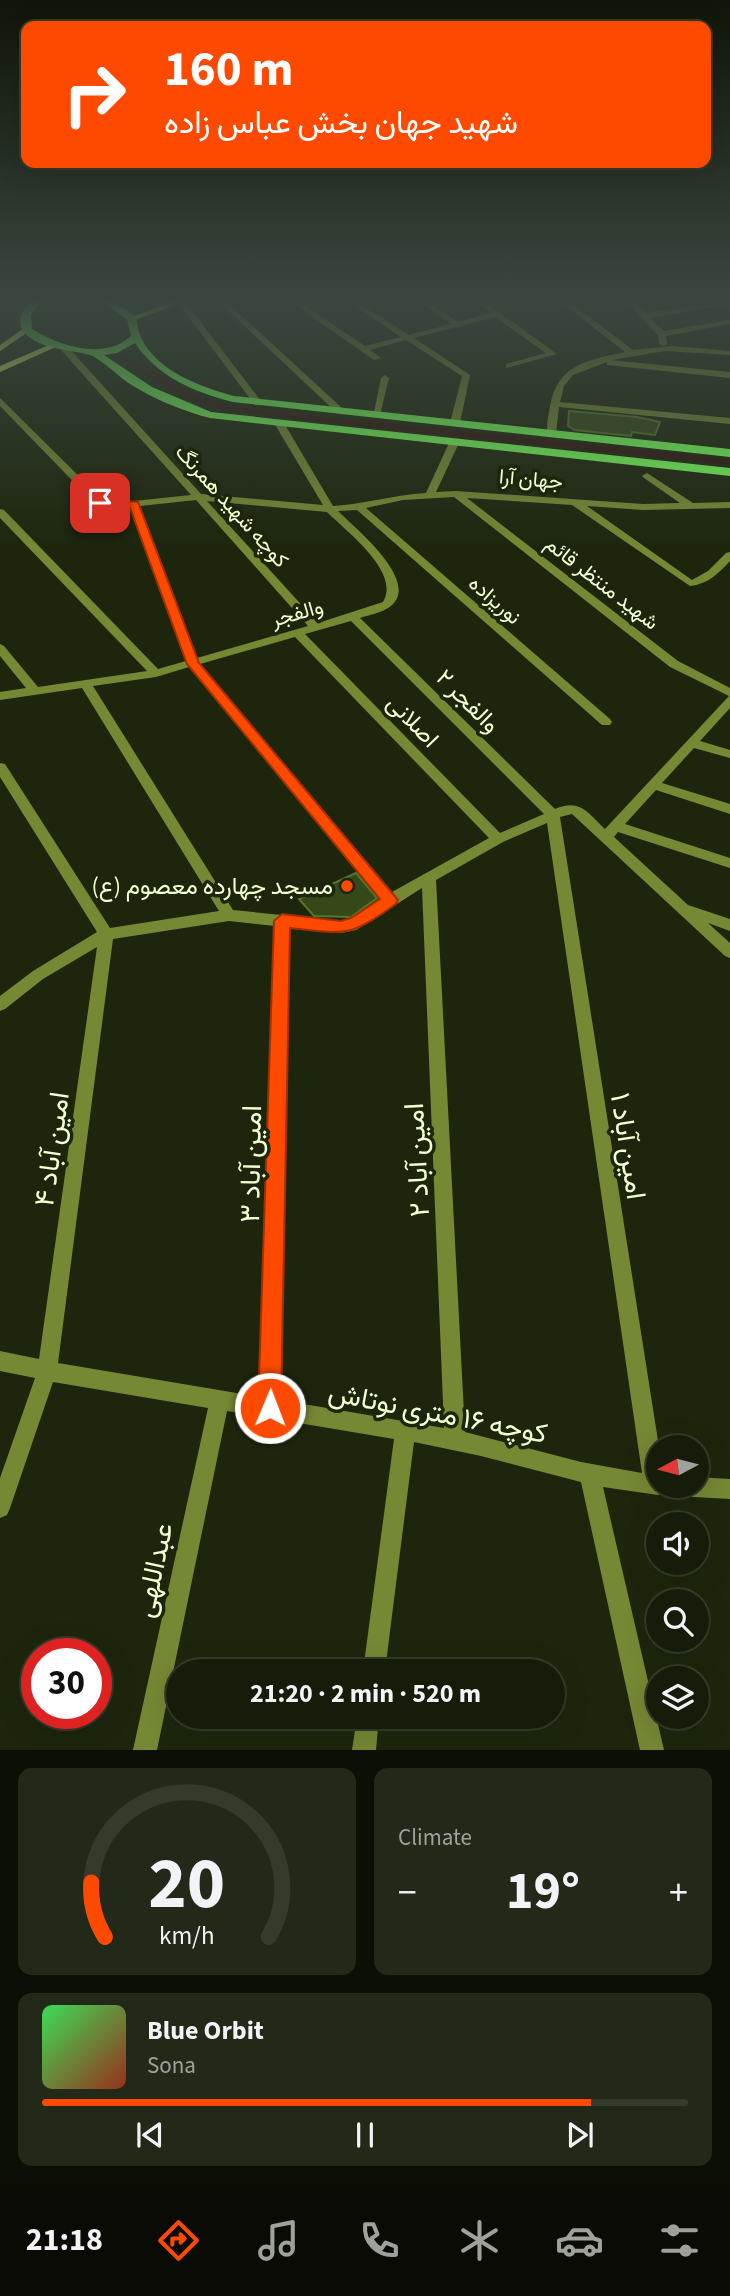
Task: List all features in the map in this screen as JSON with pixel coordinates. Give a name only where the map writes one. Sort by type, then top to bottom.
[{"type":"main road","points":[[138,385],[188,409],[210,415],[730,472]]},
{"type":"main road","points":[[191,385],[258,403],[730,453]]},
{"type":"street","name":"کوچه شهید همرنگ","points":[[94,385],[316,628]]},
{"type":"street","points":[[244,385],[258,403]]},
{"type":"street","points":[[312,385],[339,410]]},
{"type":"street","points":[[376,415],[383,385]]},
{"type":"street","points":[[455,423],[464,385]]},
{"type":"street","points":[[551,433],[555,404],[564,385]]},
{"type":"street","name":"جهان آرا","points":[[0,401],[100,503],[134,505],[197,497],[330,509],[359,507],[403,497],[456,494],[643,507],[730,505]]},
{"type":"street","points":[[555,404],[730,421]]},
{"type":"street","name":"والفجر","points":[[0,696],[156,673],[353,617],[387,604],[393,594],[393,583],[383,562],[330,509],[279,423]]},
{"type":"street","points":[[430,494],[454,443]]},
{"type":"street","points":[[647,476],[691,506]]},
{"type":"street","name":"شهید منتظر قائم","points":[[456,494],[674,664],[730,693]]},
{"type":"street","points":[[576,503],[690,583],[699,583],[708,578],[730,555]]},
{"type":"street","points":[[134,505],[193,664],[390,900]]},
{"type":"street","name":"نوریزاده","points":[[359,507],[606,722]]},
{"type":"street","points":[[0,512],[156,673]]},
{"type":"street","name":"والفجر ۲","points":[[353,617],[553,815]]},
{"type":"street","name":"اصلانی","points":[[298,633],[498,839]]},
{"type":"street","points":[[0,648],[34,690]]},
{"type":"street","points":[[86,684],[229,915]]},
{"type":"street","points":[[605,838],[730,700]]},
{"type":"street","points":[[691,743],[730,754]]},
{"type":"street","points":[[0,767],[106,934]]},
{"type":"street","points":[[653,785],[730,808]]},
{"type":"street","points":[[0,1005],[38,975],[106,934],[229,915],[341,927],[356,924],[390,900],[498,839],[553,815],[575,809],[730,952]]},
{"type":"street","name":"۱ امین آباد","points":[[553,815],[648,1435]]},
{"type":"street","points":[[615,826],[730,863]]},
{"type":"street","name":"۲ امین آباد","points":[[429,878],[455,1440]]},
{"type":"street","points":[[681,907],[730,925]]},
{"type":"street","name":"۳ امین آباد","points":[[270,1408],[282,921]]},
{"type":"street","name":"۴ امین آباد","points":[[0,1508],[47,1371],[106,934]]},
{"type":"street","name":"کوچه ۱۶ متری نوتاش","points":[[0,1360],[219,1402],[270,1408],[455,1440],[646,1483]]},
{"type":"street","name":"عبداللهی","points":[[145,1750],[219,1402]]},
{"type":"street","points":[[376,1659],[405,1432]]},
{"type":"street","points":[[589,1472],[652,1750]]},
{"type":"street","points":[[709,1488],[730,1489]]},
{"type":"street","points":[[364,1750],[367,1729]]},
{"type":"shaded area","points":[[161,385],[175,385],[214,401],[244,408],[730,459],[730,465],[299,420],[221,409],[180,397]]},
{"type":"building","points":[[569,411],[637,417],[660,422],[655,435],[632,432],[631,436],[575,430],[568,426]]},
{"type":"building","name":"مسجد چهارده معصوم (ع)","points":[[356,873],[377,898],[351,917],[314,916],[299,899]]},
{"type":"place","name":"مسجد چهارده معصوم (ع)","points":[[347,886]]},
{"type":"route","points":[[100,503],[134,505],[193,664],[390,900],[356,924],[341,927],[282,921],[270,1408]]}]
